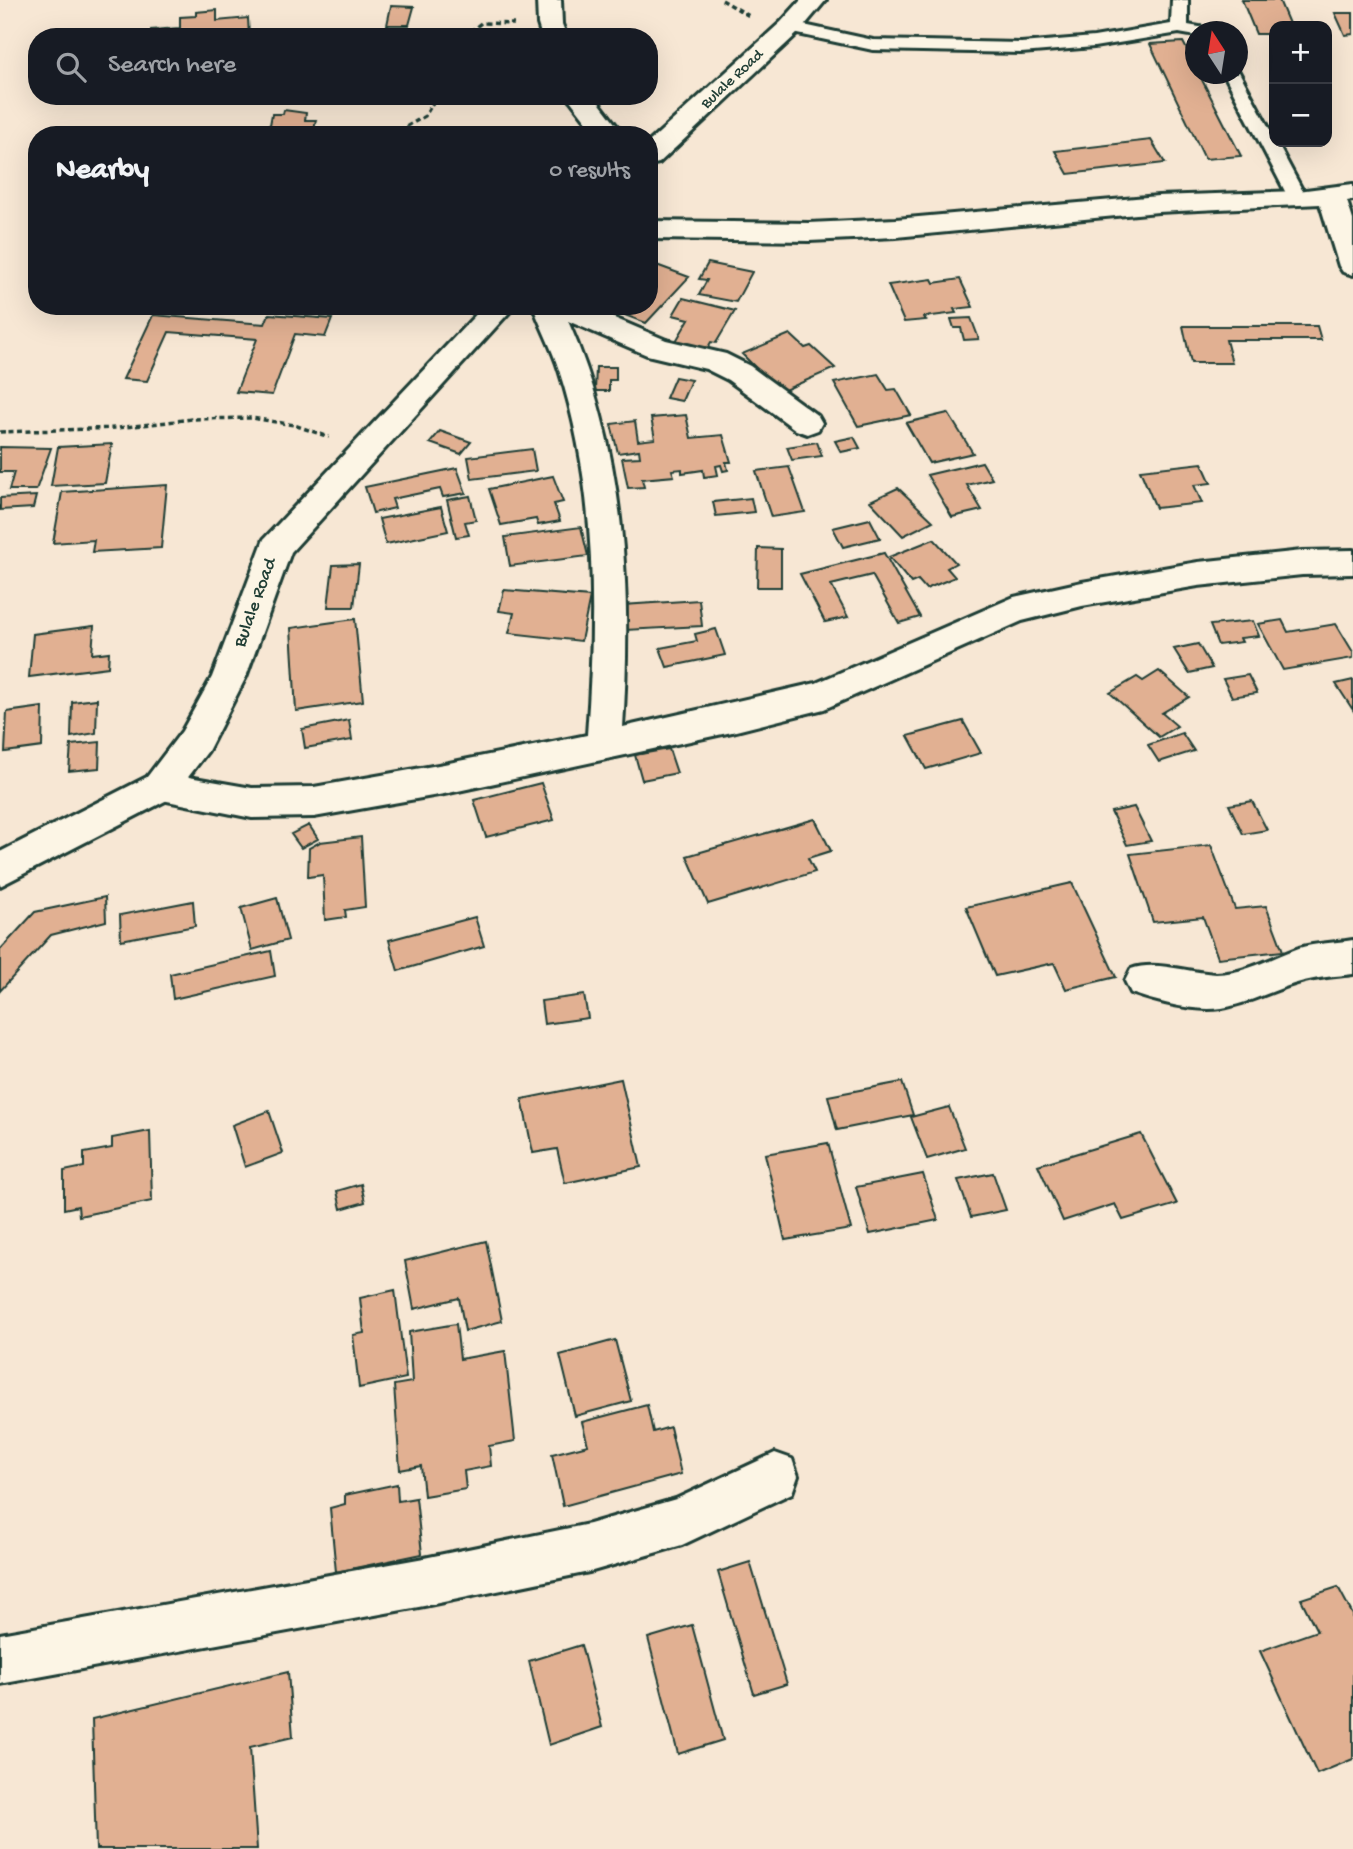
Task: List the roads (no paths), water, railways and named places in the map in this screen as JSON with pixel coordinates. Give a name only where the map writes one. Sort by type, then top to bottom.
[{"type":"street","name":"Bulale Road","points":[[658,149],[790,27],[814,0]]},
{"type":"street","points":[[587,105],[604,126]]},
{"type":"street","points":[[658,230],[809,232],[896,228],[1158,204],[1298,199],[1342,193],[1353,266]]},
{"type":"street","name":"Bulale Road","points":[[2,868],[160,787],[195,741],[229,677],[276,547],[493,315]]},
{"type":"street","points":[[551,315],[577,380],[595,460],[606,539],[611,662],[604,745]]},
{"type":"street","points":[[578,315],[658,348],[715,361],[739,373],[807,423]]},
{"type":"street","points":[[160,787],[252,803],[314,802],[444,779],[824,695],[1014,610],[1082,594],[1198,574],[1302,563],[1353,562]]},
{"type":"street","points":[[1145,981],[1187,989],[1220,991],[1253,984],[1303,964],[1353,957]]},
{"type":"street","points":[[0,1659],[411,1585],[589,1548],[682,1521],[775,1476]]},
{"type":"lane","points":[[1180,0],[1180,28]]},
{"type":"lane","points":[[790,27],[873,45],[1021,48],[1094,42],[1185,29]]},
{"type":"lane","points":[[1238,84],[1298,199]]}]
